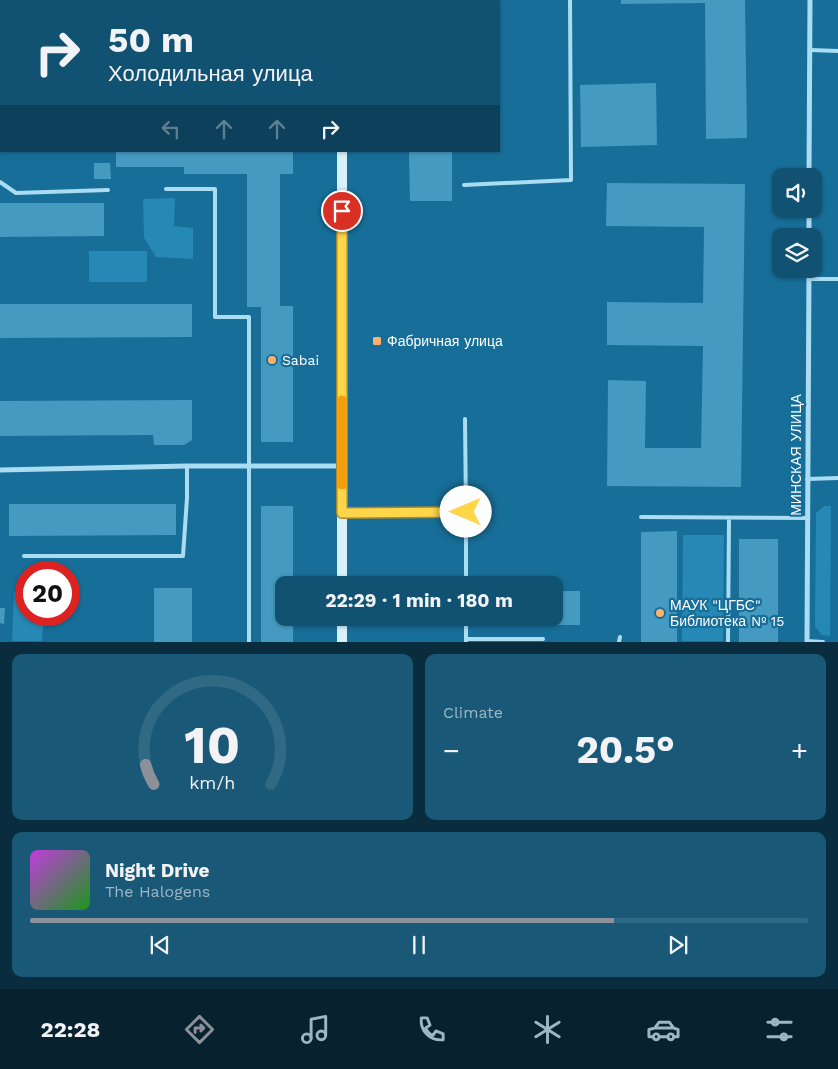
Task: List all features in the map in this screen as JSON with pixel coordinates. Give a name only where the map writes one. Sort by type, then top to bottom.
[{"type":"street","points":[[809,168],[810,0]]},
{"type":"street","points":[[342,152],[342,576]]},
{"type":"street","name":"МИНСКАЯ УЛИЦА","points":[[807,641],[809,279]]},
{"type":"street","points":[[0,470],[187,466],[342,466]]},
{"type":"street","points":[[342,626],[342,642]]},
{"type":"lane","points":[[464,185],[571,180],[570,0]]},
{"type":"lane","points":[[810,50],[838,51]]},
{"type":"lane","points":[[0,182],[16,193],[108,190]]},
{"type":"lane","points":[[166,189],[215,189],[215,317],[249,317],[249,642]]},
{"type":"lane","points":[[809,279],[838,279]]},
{"type":"lane","points":[[465,419],[466,576]]},
{"type":"lane","points":[[24,556],[183,556],[187,466]]},
{"type":"lane","points":[[807,479],[838,478]]},
{"type":"lane","points":[[342,513],[466,512]]},
{"type":"lane","points":[[642,517],[808,518]]},
{"type":"lane","points":[[728,642],[729,518]]},
{"type":"lane","points":[[466,626],[466,640],[543,639]]},
{"type":"lane","points":[[807,641],[823,642]]},
{"type":"shaded area","points":[[175,198],[174,226],[193,228],[193,259],[156,257],[144,238],[143,199]]},
{"type":"shaded area","points":[[89,251],[147,251],[147,282],[89,282]]},
{"type":"shaded area","points":[[824,506],[831,506],[830,636],[822,635],[815,627],[816,513]]},
{"type":"shaded area","points":[[683,535],[724,535],[723,641],[682,641]]},
{"type":"shaded area","points":[[14,592],[15,626],[43,626],[42,641],[12,641]]},
{"type":"building","points":[[621,0],[745,0],[747,138],[706,139],[705,3],[621,4]]},
{"type":"building","points":[[656,83],[657,145],[581,147],[580,85]]},
{"type":"building","points":[[116,152],[293,152],[293,174],[280,174],[280,306],[293,306],[293,442],[261,442],[261,307],[247,307],[247,174],[184,174],[184,167],[116,167]]},
{"type":"building","points":[[409,152],[452,152],[452,201],[410,201]]},
{"type":"building","points":[[94,163],[110,163],[111,179],[94,179]]},
{"type":"building","points":[[607,183],[745,184],[741,487],[607,486],[608,380],[646,381],[645,448],[701,448],[703,346],[607,345],[607,302],[703,303],[704,227],[606,226]]},
{"type":"building","points":[[0,203],[104,203],[104,236],[0,237]]},
{"type":"building","points":[[0,304],[192,304],[192,337],[0,338]]},
{"type":"building","points":[[192,400],[192,440],[184,445],[154,445],[153,435],[0,436],[0,401]]},
{"type":"building","points":[[9,504],[176,504],[176,535],[9,536]]},
{"type":"building","points":[[261,506],[293,506],[293,576],[275,576],[275,626],[293,626],[293,642],[261,642]]},
{"type":"building","points":[[677,531],[677,642],[641,642],[641,532]]},
{"type":"building","points":[[739,539],[778,539],[778,642],[739,642]]},
{"type":"building","points":[[154,588],[192,588],[192,642],[154,642]]},
{"type":"building","points":[[563,591],[580,591],[580,625],[563,625]]},
{"type":"building","points":[[0,608],[5,608],[4,624],[0,623]]},
{"type":"slow traffic","points":[[342,400],[342,485]]},
{"type":"place","name":"Фабричная улица","points":[[377,341]]},
{"type":"place","name":"Sabai","points":[[272,360]]},
{"type":"place","name":"МАУК \"ЦГБС\" Библиотека № 15","points":[[660,613]]},
{"type":"route","points":[[342,211],[342,513],[466,512]]}]
